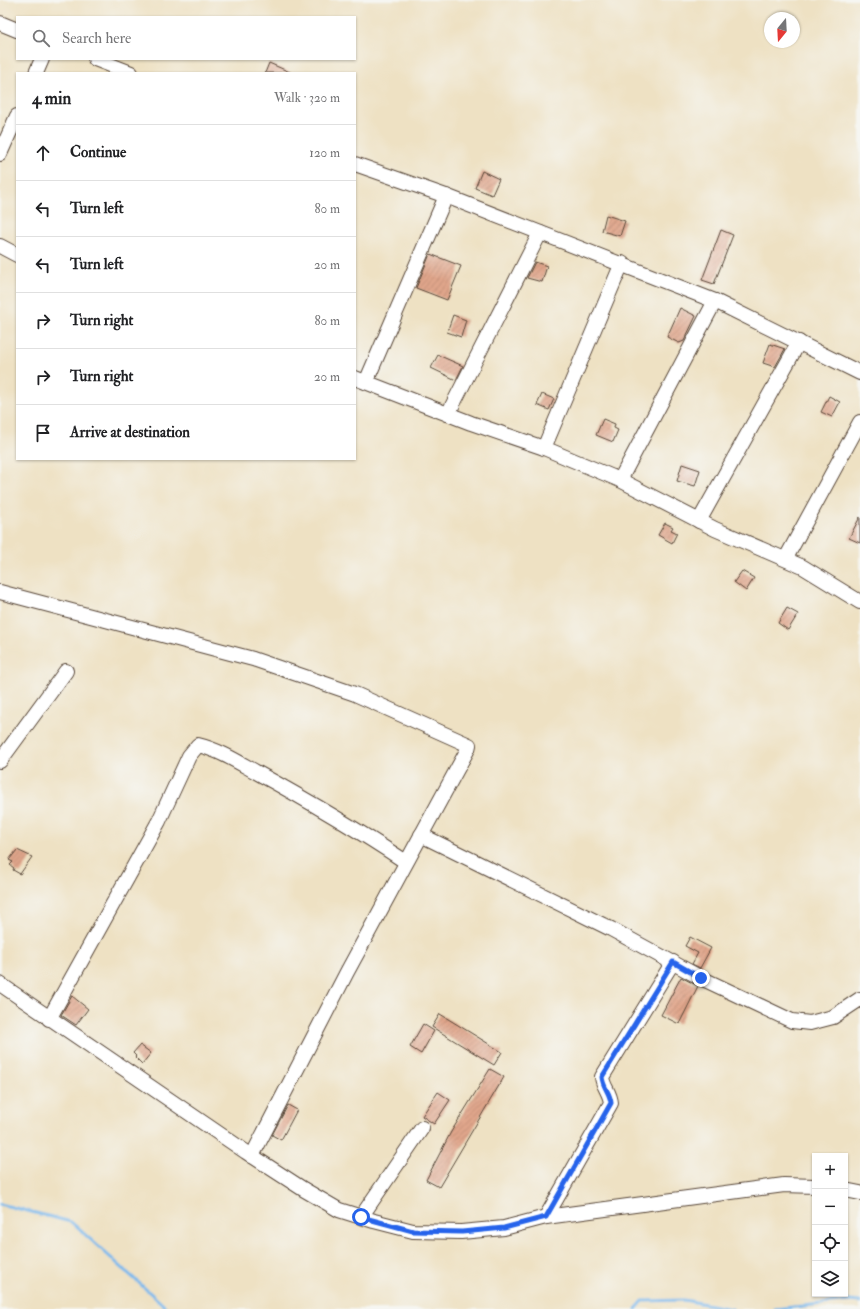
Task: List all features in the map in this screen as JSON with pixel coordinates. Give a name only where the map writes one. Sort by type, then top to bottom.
[{"type":"street","points":[[0,23],[16,30]]},
{"type":"street","points":[[36,72],[42,60]]},
{"type":"street","points":[[98,60],[128,72]]},
{"type":"street","points":[[0,154],[16,118]]},
{"type":"street","points":[[356,168],[446,196],[622,263],[715,301],[860,373]]},
{"type":"street","points":[[446,196],[361,380],[448,414],[544,448],[620,480],[699,522],[786,558],[860,602]]},
{"type":"street","points":[[448,414],[540,233]]},
{"type":"street","points":[[0,246],[16,254]]},
{"type":"street","points":[[544,448],[622,263]]},
{"type":"street","points":[[620,480],[715,301]]},
{"type":"street","points":[[699,522],[799,342]]},
{"type":"street","points":[[786,558],[860,422]]},
{"type":"street","points":[[0,592],[253,659],[355,694],[465,741],[469,745],[252,1156]]},
{"type":"street","points":[[0,762],[66,671]]},
{"type":"street","points":[[49,1019],[159,821],[189,756],[198,746],[211,748],[267,778],[368,837],[406,862]]},
{"type":"street","points":[[421,834],[792,1021],[810,1023],[833,1017],[860,999]]},
{"type":"street","points":[[546,1217],[611,1103],[611,1094],[602,1084],[602,1077],[673,962]]},
{"type":"street","points":[[0,984],[49,1019],[252,1156],[340,1210],[413,1231],[462,1232],[504,1228],[546,1217],[784,1185],[812,1186]]},
{"type":"street","points":[[361,1217],[422,1128]]},
{"type":"street","points":[[848,1191],[860,1193]]},
{"type":"building","points":[[269,63],[290,72],[265,72]]},
{"type":"building","points":[[482,171],[499,179],[492,195],[475,188]]},
{"type":"building","points":[[606,215],[625,221],[620,236],[602,231]]},
{"type":"building","points":[[721,230],[733,235],[714,284],[702,280]]},
{"type":"building","points":[[430,254],[461,266],[447,300],[416,288]]},
{"type":"building","points":[[535,262],[547,266],[542,282],[527,278]]},
{"type":"building","points":[[680,308],[696,316],[684,341],[679,343],[667,337]]},
{"type":"building","points":[[453,315],[466,320],[461,337],[447,332]]},
{"type":"building","points":[[770,344],[785,349],[775,367],[763,363]]},
{"type":"building","points":[[438,355],[463,366],[456,380],[431,368]]},
{"type":"building","points":[[542,394],[554,399],[549,410],[537,405]]},
{"type":"building","points":[[829,396],[840,402],[832,417],[821,412]]},
{"type":"building","points":[[603,419],[615,424],[614,428],[618,430],[613,442],[596,435]]},
{"type":"building","points":[[682,464],[700,470],[695,486],[677,481]]},
{"type":"building","points":[[860,517],[860,543],[849,538]]},
{"type":"building","points":[[665,523],[673,527],[671,530],[677,533],[672,543],[658,535]]},
{"type":"building","points":[[742,571],[754,578],[746,591],[734,582]]},
{"type":"building","points":[[787,608],[798,614],[788,630],[778,623]]},
{"type":"building","points":[[17,850],[32,857],[20,874],[13,870],[14,868],[10,865],[13,862],[9,860]]},
{"type":"building","points":[[690,937],[711,948],[700,968],[692,964],[698,953],[685,946]]},
{"type":"building","points":[[681,977],[698,986],[679,1024],[661,1015]]},
{"type":"building","points":[[72,996],[88,1009],[76,1025],[61,1015]]},
{"type":"building","points":[[440,1014],[502,1052],[494,1065],[432,1027]]},
{"type":"building","points":[[423,1024],[434,1031],[421,1054],[410,1047]]},
{"type":"building","points":[[140,1045],[151,1053],[142,1064],[133,1053]]},
{"type":"building","points":[[490,1069],[504,1077],[439,1187],[426,1180],[451,1132]]},
{"type":"building","points":[[438,1092],[450,1100],[434,1124],[422,1116]]},
{"type":"building","points":[[288,1105],[297,1110],[281,1140],[272,1135]]},
{"type":"waterway","points":[[0,1204],[71,1222],[168,1309]]},
{"type":"waterway","points":[[636,1309],[643,1301],[684,1300],[732,1309]]},
{"type":"waterway","points":[[775,1309],[849,1301],[860,1302]]},
{"type":"route","points":[[361,1217],[413,1231],[462,1232],[504,1228],[546,1217],[608,1111],[611,1103],[611,1094],[602,1084],[602,1077],[673,962],[701,978]]}]
